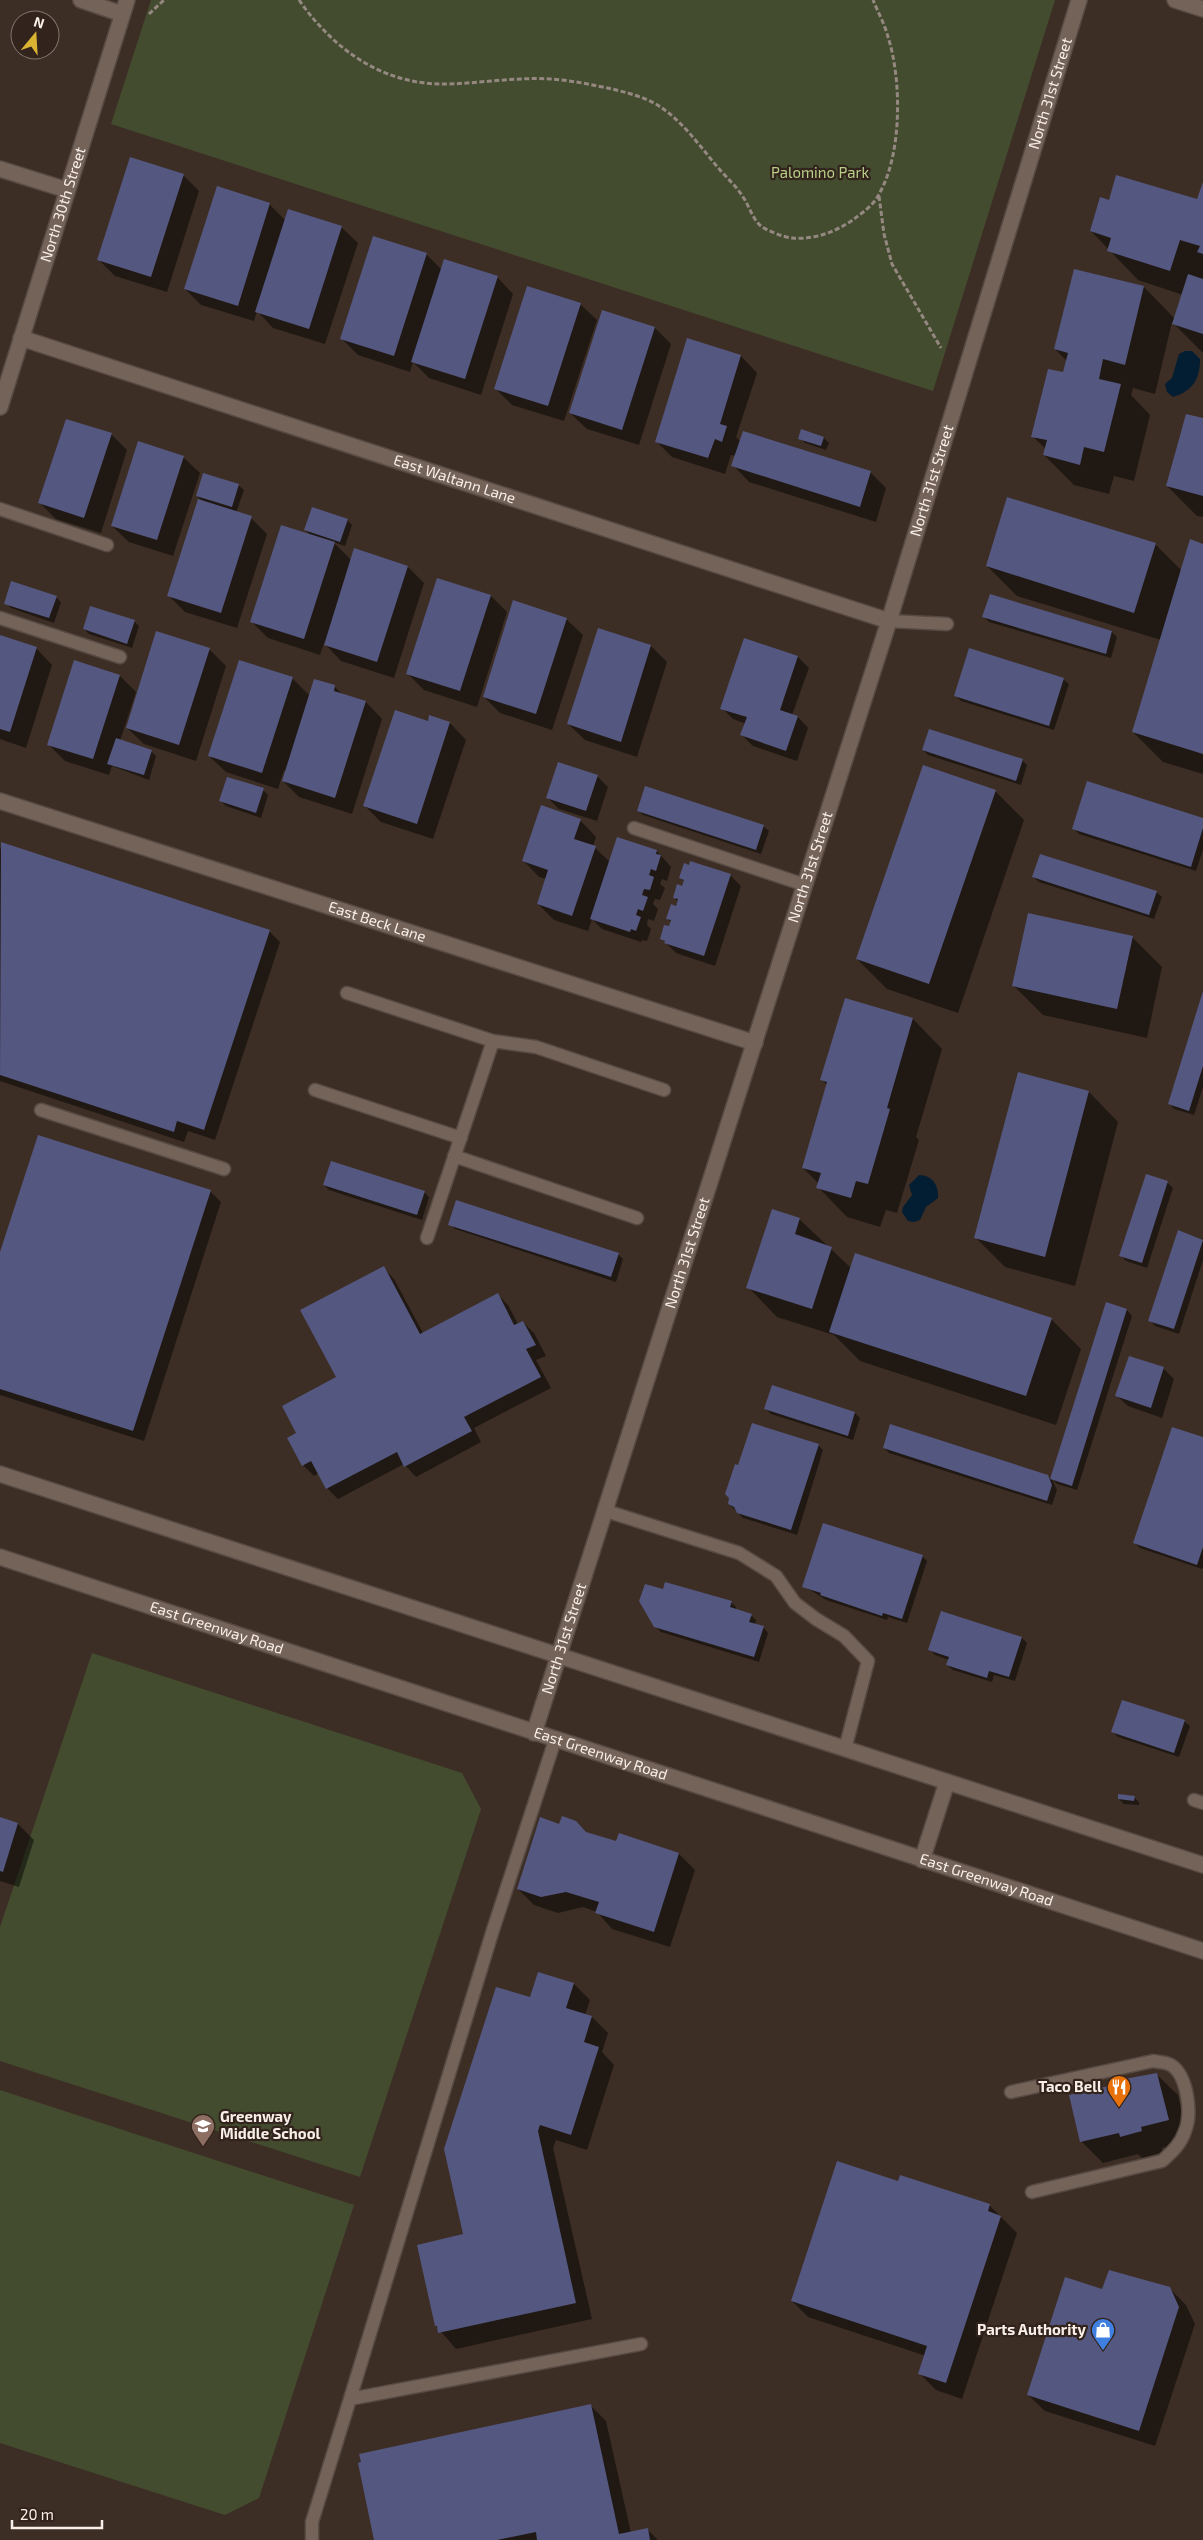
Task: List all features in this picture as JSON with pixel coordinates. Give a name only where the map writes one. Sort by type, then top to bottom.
[{"type":"street","points":[[81,0],[124,7]]},
{"type":"street","name":"North 31st Street","points":[[534,1733],[560,1657],[889,621],[1079,0]]},
{"type":"street","points":[[1175,0],[1203,9]]},
{"type":"street","name":"North 30th Street","points":[[0,407],[124,7]]},
{"type":"street","points":[[0,169],[67,190]]},
{"type":"street","name":"East Waltann Lane","points":[[21,338],[889,621]]},
{"type":"street","name":"East Beck Lane","points":[[0,801],[755,1042]]},
{"type":"street","points":[[0,1474],[1203,1865]]},
{"type":"street","name":"East Greenway Road","points":[[0,1557],[1203,1951]]},
{"type":"street","points":[[922,1860],[947,1782]]},
{"type":"lane","points":[[0,509],[107,545]]},
{"type":"lane","points":[[0,618],[120,658]]},
{"type":"lane","points":[[889,621],[947,624]]},
{"type":"lane","points":[[634,828],[805,885]]},
{"type":"lane","points":[[347,993],[493,1041],[536,1047],[664,1090]]},
{"type":"lane","points":[[427,1238],[493,1041]]},
{"type":"lane","points":[[315,1090],[461,1138]]},
{"type":"lane","points":[[41,1110],[224,1169]]},
{"type":"lane","points":[[454,1156],[637,1218]]},
{"type":"lane","points":[[606,1511],[739,1553],[776,1576],[795,1603],[816,1620],[844,1636],[868,1661],[845,1749]]},
{"type":"lane","points":[[312,2540],[312,2522],[492,1933],[555,1740]]},
{"type":"lane","points":[[1011,2092],[1153,2061],[1170,2064],[1175,2068],[1179,2072],[1185,2088],[1188,2118],[1186,2130],[1174,2151],[1162,2161],[1032,2192]]},
{"type":"lane","points":[[350,2399],[641,2344]]},
{"type":"path","points":[[149,14],[164,0]]},
{"type":"path","points":[[299,0],[317,24],[336,43],[363,63],[397,78],[425,83],[448,84],[552,79],[611,89],[645,99],[661,108],[681,124],[743,197],[752,216],[763,227],[789,238],[814,238],[844,226],[866,210],[879,196],[892,168],[896,116],[896,72],[888,37],[873,0]]},
{"type":"path","points":[[879,196],[884,234],[892,264],[941,348]]},
{"type":"green space","name":"Palomino Park","points":[[151,0],[1055,0],[933,391],[111,124]]},
{"type":"green space","points":[[92,1653],[462,1773],[481,1809],[360,2177],[0,2061],[0,1927]]},
{"type":"green space","points":[[0,2090],[354,2205],[259,2498],[225,2515],[0,2443]]},
{"type":"water","points":[[1185,351],[1192,351],[1200,359],[1199,373],[1190,388],[1173,397],[1167,392],[1165,384],[1172,378],[1179,354]]},
{"type":"water","points":[[919,1175],[924,1175],[934,1182],[938,1198],[926,1207],[920,1220],[908,1221],[902,1212],[903,1207],[912,1195],[909,1185]]},
{"type":"building","points":[[130,157],[184,174],[151,277],[97,260]]},
{"type":"building","points":[[1116,175],[1197,199],[1203,182],[1203,254],[1197,252],[1200,246],[1180,240],[1170,271],[1107,251],[1111,238],[1090,231],[1100,197],[1109,200]]},
{"type":"building","points":[[217,186],[270,203],[238,306],[184,289]]},
{"type":"building","points":[[288,209],[342,226],[309,329],[255,312]]},
{"type":"building","points":[[373,236],[427,253],[394,356],[340,339]]},
{"type":"building","points":[[444,259],[498,276],[465,379],[411,362]]},
{"type":"building","points":[[1074,269],[1144,286],[1125,365],[1103,359],[1099,379],[1121,384],[1104,452],[1084,447],[1080,465],[1043,455],[1047,440],[1031,437],[1048,369],[1063,372],[1068,353],[1054,349]]},
{"type":"building","points":[[1188,274],[1203,279],[1203,334],[1172,324]]},
{"type":"building","points":[[527,286],[581,303],[548,406],[494,389]]},
{"type":"building","points":[[602,310],[655,327],[622,430],[569,413]]},
{"type":"building","points":[[687,338],[741,355],[720,424],[727,426],[722,442],[715,439],[708,458],[655,442]]},
{"type":"building","points":[[1186,414],[1203,418],[1203,496],[1166,486]]},
{"type":"building","points":[[66,419],[112,433],[84,518],[38,503]]},
{"type":"building","points":[[801,429],[824,437],[821,446],[798,439]]},
{"type":"building","points":[[743,431],[871,471],[860,507],[731,466]]},
{"type":"building","points":[[138,441],[184,456],[157,540],[111,526]]},
{"type":"building","points":[[203,473],[239,484],[232,507],[196,496]]},
{"type":"building","points":[[1007,497],[1156,543],[1134,613],[986,566]]},
{"type":"building","points":[[198,499],[252,516],[221,613],[167,596]]},
{"type":"building","points":[[312,507],[348,519],[340,542],[304,530]]},
{"type":"building","points":[[281,525],[335,542],[304,639],[250,622]]},
{"type":"building","points":[[1190,539],[1203,544],[1203,754],[1132,732]]},
{"type":"building","points":[[354,548],[408,566],[377,662],[324,645]]},
{"type":"building","points":[[437,578],[491,595],[460,691],[406,674]]},
{"type":"building","points":[[11,581],[57,596],[49,618],[4,604]]},
{"type":"building","points":[[990,594],[1112,631],[1106,654],[982,617]]},
{"type":"building","points":[[513,600],[567,618],[536,714],[483,697]]},
{"type":"building","points":[[90,606],[135,620],[127,644],[83,629]]},
{"type":"building","points":[[598,628],[651,645],[621,742],[567,724]]},
{"type":"building","points":[[156,631],[210,648],[179,745],[126,728]]},
{"type":"building","points":[[0,635],[37,647],[10,732],[0,729]]},
{"type":"building","points":[[744,638],[798,656],[780,710],[798,716],[786,751],[740,735],[747,717],[720,709]]},
{"type":"building","points":[[969,648],[1064,678],[1049,726],[954,696]]},
{"type":"building","points":[[74,660],[120,675],[93,759],[47,745]]},
{"type":"building","points":[[239,660],[293,677],[262,773],[208,756]]},
{"type":"building","points":[[314,679],[335,685],[334,691],[366,701],[335,798],[282,781]]},
{"type":"building","points":[[395,710],[428,721],[429,715],[450,722],[417,824],[363,806]]},
{"type":"building","points":[[929,729],[1023,759],[1016,781],[922,750]]},
{"type":"building","points":[[116,738],[152,750],[144,775],[107,764]]},
{"type":"building","points":[[558,762],[598,775],[586,811],[546,798]]},
{"type":"building","points":[[923,765],[996,790],[929,984],[856,959]]},
{"type":"building","points":[[227,777],[264,788],[256,813],[219,801]]},
{"type":"building","points":[[1087,781],[1203,818],[1203,828],[1191,867],[1072,829]]},
{"type":"building","points":[[645,786],[764,825],[756,850],[637,811]]},
{"type":"building","points":[[541,805],[581,819],[574,839],[596,846],[572,916],[537,904],[548,870],[522,861]]},
{"type":"building","points":[[617,837],[657,850],[656,854],[661,855],[656,871],[651,869],[649,875],[654,877],[650,890],[644,889],[642,895],[648,897],[643,911],[638,909],[636,915],[641,917],[636,931],[631,929],[630,932],[590,919]]},
{"type":"building","points":[[1,842],[270,930],[204,1130],[177,1121],[174,1132],[0,1075]]},
{"type":"building","points":[[1040,854],[1157,891],[1149,915],[1032,877]]},
{"type":"building","points":[[690,861],[731,874],[704,956],[664,943],[665,941],[660,939],[664,925],[669,926],[671,920],[666,919],[671,904],[676,906],[678,899],[673,898],[677,884],[682,886],[684,880],[679,878],[684,863],[689,865]]},
{"type":"building","points":[[1028,913],[1133,936],[1117,1009],[1012,986]]},
{"type":"building","points":[[1203,991],[1203,1066],[1189,1111],[1168,1104]]},
{"type":"building","points":[[845,998],[913,1018],[887,1108],[890,1109],[868,1184],[856,1181],[851,1198],[816,1188],[821,1173],[802,1168],[827,1082],[820,1080]]},
{"type":"building","points":[[1018,1072],[1089,1091],[1045,1257],[974,1238]]},
{"type":"building","points":[[38,1135],[211,1190],[133,1431],[0,1389],[0,1252]]},
{"type":"building","points":[[331,1161],[425,1191],[417,1215],[323,1185]]},
{"type":"building","points":[[1146,1174],[1168,1181],[1142,1263],[1119,1256]]},
{"type":"building","points":[[456,1200],[619,1253],[611,1277],[448,1225]]},
{"type":"building","points":[[772,1209],[800,1218],[795,1234],[832,1247],[812,1309],[746,1288]]},
{"type":"building","points":[[1178,1230],[1203,1240],[1174,1329],[1148,1321]]},
{"type":"building","points":[[855,1253],[1052,1318],[1026,1396],[829,1332]]},
{"type":"building","points":[[384,1266],[420,1334],[498,1293],[514,1325],[523,1321],[536,1345],[526,1349],[541,1377],[464,1417],[472,1431],[404,1467],[397,1452],[326,1489],[311,1461],[302,1466],[287,1438],[296,1433],[282,1406],[336,1377],[300,1310]]},
{"type":"building","points":[[1106,1302],[1127,1309],[1072,1486],[1050,1479]]},
{"type":"building","points":[[1129,1356],[1164,1367],[1151,1408],[1115,1396]]},
{"type":"building","points":[[772,1385],[855,1412],[848,1436],[764,1409]]},
{"type":"building","points":[[752,1423],[819,1444],[791,1530],[737,1513],[734,1507],[728,1504],[729,1498],[725,1494],[735,1464],[738,1465]]},
{"type":"building","points":[[890,1424],[1048,1475],[1052,1485],[1047,1501],[883,1448]]},
{"type":"building","points":[[1172,1427],[1203,1437],[1203,1547],[1197,1565],[1133,1543]]},
{"type":"building","points":[[823,1523],[923,1555],[902,1619],[883,1613],[882,1616],[802,1587]]},
{"type":"building","points":[[665,1582],[732,1601],[730,1607],[752,1614],[749,1622],[764,1626],[754,1657],[654,1627],[639,1601],[645,1584],[663,1589]]},
{"type":"building","points":[[941,1611],[1022,1637],[1009,1677],[989,1671],[987,1678],[946,1665],[949,1657],[928,1650]]},
{"type":"building","points":[[1122,1700],[1185,1720],[1174,1753],[1111,1732]]},
{"type":"building","points":[[1118,1794],[1135,1796],[1134,1801],[1118,1799]]},
{"type":"building","points":[[562,1816],[576,1821],[586,1832],[616,1841],[619,1833],[679,1853],[654,1932],[595,1913],[599,1902],[566,1892],[541,1897],[517,1889],[540,1817],[559,1824]]},
{"type":"building","points":[[0,1817],[18,1823],[3,1872],[0,1871]]},
{"type":"building","points":[[538,1972],[574,1983],[566,2008],[592,2016],[584,2042],[599,2047],[571,2135],[540,2125],[538,2131],[576,2303],[438,2333],[417,2245],[463,2234],[444,2149],[496,1987],[530,1997]]},
{"type":"building","name":"Taco Bell","points":[[1157,2073],[1169,2120],[1141,2127],[1142,2131],[1120,2137],[1119,2133],[1080,2142],[1069,2095],[1109,2086],[1108,2082]]},
{"type":"building","points":[[837,2161],[898,2181],[900,2175],[990,2204],[988,2211],[1001,2216],[946,2383],[918,2374],[927,2346],[791,2301]]},
{"type":"building","name":"Parts Authority","points":[[1109,2270],[1170,2287],[1179,2307],[1139,2431],[1027,2395],[1065,2277],[1102,2289]]},
{"type":"building","points":[[591,2404],[619,2534],[648,2528],[650,2540],[537,2540],[536,2532],[497,2540],[374,2540],[358,2463],[361,2462],[359,2454]]},
{"type":"place","name":"Taco Bell","points":[[1119,2108]]},
{"type":"place","name":"Greenway Middle School","points":[[203,2147]]},
{"type":"place","name":"Parts Authority","points":[[1103,2351]]}]
